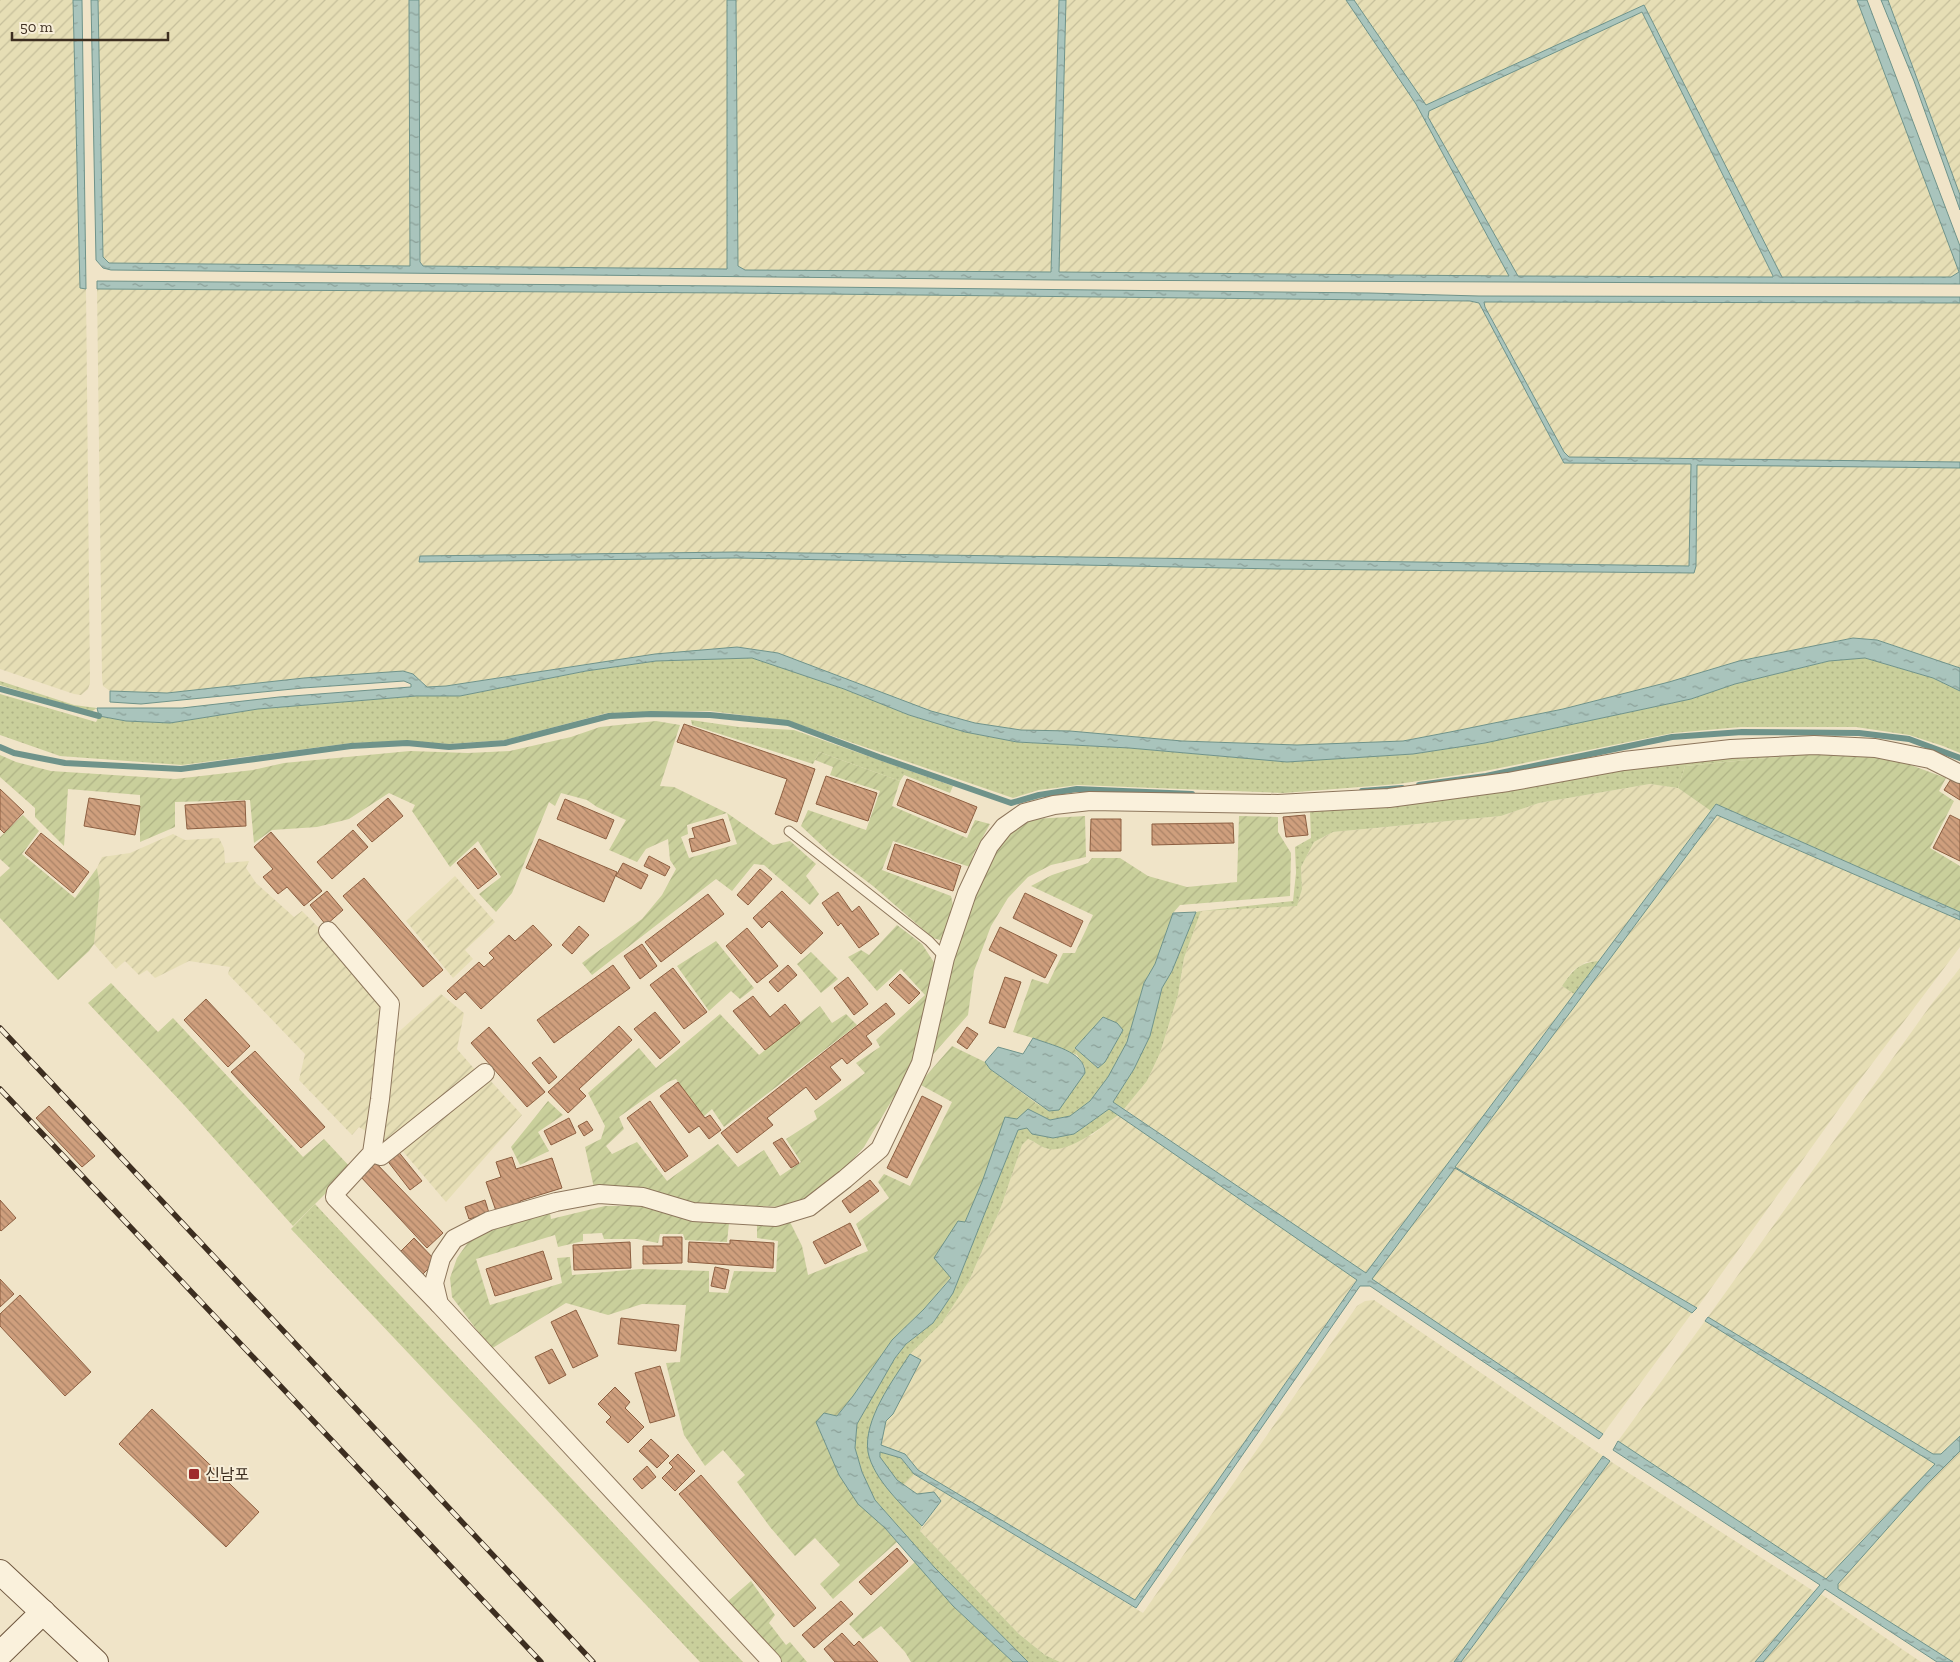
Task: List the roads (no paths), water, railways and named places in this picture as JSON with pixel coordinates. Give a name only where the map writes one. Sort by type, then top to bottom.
[{"type":"main road","points":[[0,1572],[96,1662]]},
{"type":"main road","points":[[0,1654],[43,1612]]},
{"type":"street","points":[[439,1304],[434,1283],[441,1258],[454,1239],[489,1221],[556,1202],[598,1194],[644,1197],[693,1212],[776,1218],[809,1207],[880,1149],[921,1063],[945,958],[967,893],[989,846],[1004,827],[1024,813],[1054,805],[1090,801],[1278,804],[1389,798],[1508,782],[1624,761],[1731,749],[1814,745],[1875,748],[1930,759],[1960,774]]},
{"type":"street","points":[[328,931],[390,1004],[372,1153],[336,1192],[335,1197],[439,1304],[772,1662]]},
{"type":"street","points":[[372,1153],[381,1156],[485,1073]]},
{"type":"lane","points":[[789,831],[921,935],[945,958]]},
{"type":"water","points":[[73,0],[82,0],[86,289],[80,288]]},
{"type":"water","points":[[91,0],[98,0],[103,257],[109,263],[410,266],[409,0],[419,0],[420,262],[423,266],[727,269],[727,0],[736,0],[738,266],[745,270],[1051,272],[1059,0],[1066,0],[1059,272],[1509,276],[1416,104],[1346,0],[1354,0],[1426,105],[1644,5],[1782,277],[1951,277],[1959,272],[1857,0],[1867,0],[1960,246],[1960,284],[1055,280],[111,270],[103,268],[96,260]],"holes":[[[1642,12],[1773,276],[1518,276],[1428,117],[1429,111]]]},
{"type":"water","points":[[1881,0],[1888,0],[1960,195],[1960,210],[1914,81]]},
{"type":"water","points":[[97,281],[732,286],[1369,293],[1479,296],[1960,297],[1960,303],[1484,302],[1564,452],[1569,457],[1960,462],[1960,468],[1697,465],[1696,566],[1694,573],[1277,569],[736,558],[419,562],[420,556],[735,552],[1689,566],[1691,464],[1564,463],[1479,303],[1470,301],[732,293],[97,289]]},
{"type":"water","points":[[1853,638],[1877,640],[1960,668],[1960,691],[1933,678],[1865,658],[1829,661],[1735,684],[1691,699],[1485,743],[1413,754],[1287,762],[1129,748],[1017,742],[965,732],[909,715],[844,689],[752,658],[656,661],[586,671],[460,696],[416,696],[258,709],[170,723],[126,721],[99,716],[97,708],[182,708],[279,697],[411,687],[411,684],[404,681],[303,688],[141,704],[110,702],[110,691],[167,693],[304,678],[403,671],[413,674],[427,687],[446,686],[655,654],[737,647],[778,653],[931,711],[975,723],[1021,730],[1070,731],[1182,741],[1297,745],[1403,741],[1563,709],[1669,682],[1739,661]]},
{"type":"water","points":[[1716,804],[1960,912],[1960,920],[1717,815],[1455,1167],[1697,1308],[1692,1313],[1455,1168],[1372,1279],[1603,1434],[1599,1439],[1370,1286],[1360,1286],[1136,1608],[914,1474],[901,1458],[880,1452],[880,1457],[897,1480],[917,1494],[934,1492],[941,1501],[922,1526],[883,1482],[871,1462],[868,1452],[870,1427],[875,1414],[888,1388],[910,1354],[921,1360],[893,1414],[886,1421],[881,1445],[905,1454],[918,1470],[1135,1600],[1357,1280],[1109,1109],[1074,1134],[1053,1138],[1032,1134],[1027,1128],[1018,1130],[953,1293],[933,1323],[906,1344],[895,1358],[857,1424],[855,1448],[862,1472],[875,1500],[935,1568],[1028,1662],[1013,1662],[953,1606],[885,1528],[858,1504],[839,1475],[816,1422],[824,1413],[837,1416],[892,1340],[924,1309],[951,1278],[934,1258],[958,1221],[965,1222],[982,1182],[1005,1117],[1017,1119],[1028,1109],[1050,1120],[1070,1116],[1090,1101],[1108,1077],[1127,1042],[1144,983],[1155,964],[1173,913],[1196,912],[1172,971],[1162,988],[1150,1036],[1134,1069],[1113,1102],[1366,1273]]},
{"type":"water","points":[[1103,1017],[1117,1023],[1123,1030],[1105,1062],[1098,1068],[1075,1048]]},
{"type":"water","points":[[1033,1038],[1073,1054],[1083,1065],[1085,1073],[1059,1110],[1049,1111],[990,1069],[985,1062],[998,1047],[1023,1054]]},
{"type":"water","points":[[1708,1317],[1933,1454],[1941,1454],[1960,1436],[1960,1451],[1927,1484],[1838,1584],[1838,1589],[1953,1662],[1937,1662],[1825,1589],[1763,1662],[1755,1662],[1820,1585],[1613,1450],[1618,1441],[1826,1579],[1935,1464],[1705,1321]]},
{"type":"water","points":[[1603,1456],[1610,1461],[1461,1662],[1454,1662]]},
{"type":"waterway","points":[[0,689],[99,716]]},
{"type":"waterway","points":[[0,747],[14,753],[65,763],[181,769],[351,746],[407,743],[449,747],[505,743],[609,716],[651,714],[710,715],[788,723],[1011,803],[1039,795],[1077,789],[1192,794]]},
{"type":"waterway","points":[[1419,785],[1486,776],[1672,737],[1742,732],[1859,733],[1909,739],[1960,758]]},
{"type":"waterway","points":[[1362,791],[1402,788]]},
{"type":"railway","points":[[0,1028],[593,1662]]},
{"type":"railway","points":[[0,1089],[541,1662]]},
{"type":"place","name":"신남포","points":[[194,1474]]}]
